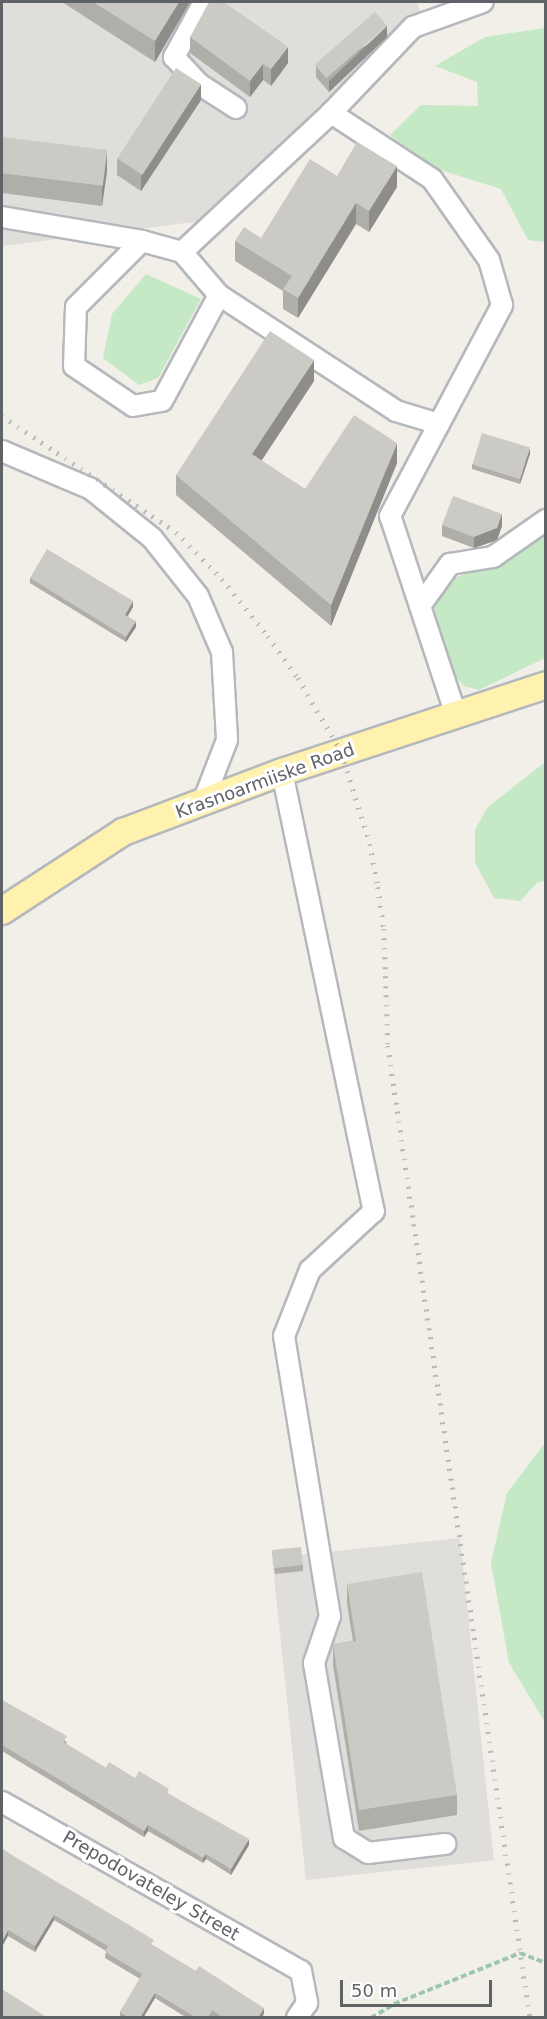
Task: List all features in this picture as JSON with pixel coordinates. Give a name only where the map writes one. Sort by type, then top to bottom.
[{"type":"main road","name":"Krasnoarmiiske Road","points":[[2,911],[123,832],[282,772],[546,685]]},
{"type":"street","points":[[204,2],[174,57],[200,84],[236,108]]},
{"type":"street","points":[[182,252],[331,113],[413,27],[483,2]]},
{"type":"street","points":[[331,113],[432,179],[489,260],[502,304],[390,516],[456,716]]},
{"type":"street","points":[[2,217],[142,241],[182,252],[219,295],[396,411],[438,424]]},
{"type":"street","points":[[142,241],[76,307],[74,366],[133,406],[162,401],[219,295]]},
{"type":"street","points":[[2,451],[91,489],[152,538],[198,596],[222,652],[227,741],[203,802]]},
{"type":"street","points":[[420,606],[450,564],[493,557],[546,520]]},
{"type":"street","points":[[282,772],[374,1211],[310,1270],[285,1336],[330,1616],[314,1663],[344,1838],[368,1853],[445,1844]]},
{"type":"street","name":"Prepodovateley Street","points":[[2,1802],[301,1971],[307,2003],[297,2018]]},
{"type":"path","points":[[371,2018],[394,2004],[520,1953],[546,1963]]},
{"type":"shaded area","points":[[2,2],[417,2],[420,11],[202,221],[2,246]]},
{"type":"shaded area","points":[[460,1538],[494,1860],[306,1880],[272,1558]]},
{"type":"green space","points":[[546,28],[545,242],[528,240],[501,189],[431,167],[390,135],[421,105],[478,106],[477,82],[435,66],[485,37]]},
{"type":"green space","points":[[146,274],[201,299],[158,378],[139,385],[103,358],[112,314]]},
{"type":"green space","points":[[545,532],[545,658],[479,690],[464,686],[455,676],[433,607],[441,591],[450,580],[490,564]]},
{"type":"green space","points":[[545,762],[545,881],[538,882],[520,901],[494,898],[475,862],[475,830],[487,808]]},
{"type":"green space","points":[[545,1443],[545,1722],[509,1663],[491,1563],[507,1493]]},
{"type":"building","points":[[93,2],[179,2],[155,41]]},
{"type":"building","points":[[209,2],[224,2],[288,47],[271,69],[263,64],[250,81],[190,37]]},
{"type":"building","points":[[375,12],[387,26],[326,78],[315,64]]},
{"type":"building","points":[[176,68],[201,84],[142,175],[117,159]]},
{"type":"building","points":[[2,137],[107,150],[103,186],[2,173]]},
{"type":"building","points":[[357,142],[397,166],[369,211],[356,203],[298,298],[283,289],[292,276],[235,241],[244,227],[261,238],[310,159],[337,176]]},
{"type":"building","points":[[270,331],[314,360],[252,454],[305,489],[354,415],[397,443],[331,605],[176,475]]},
{"type":"building","points":[[482,433],[530,448],[520,479],[472,465]]},
{"type":"building","points":[[453,496],[502,514],[497,528],[474,537],[442,525]]},
{"type":"building","points":[[47,549],[133,601],[125,615],[136,621],[126,637],[30,578]]},
{"type":"building","points":[[301,1547],[303,1565],[274,1568],[272,1550]]},
{"type":"building","points":[[422,1572],[457,1795],[359,1810],[333,1644],[356,1641],[347,1584]]},
{"type":"building","points":[[2,1700],[67,1736],[63,1742],[106,1768],[109,1762],[135,1778],[139,1771],[169,1789],[167,1793],[249,1839],[231,1869],[206,1854],[203,1858],[148,1825],[144,1831],[2,1745]]},
{"type":"building","points":[[2,1849],[154,1940],[151,1944],[196,1971],[199,1966],[264,2008],[258,2018],[224,2018],[212,2010],[208,2018],[197,2018],[155,1993],[140,2018],[129,2018],[120,2012],[142,1974],[105,1952],[108,1946],[54,1915],[35,1946],[8,1930],[2,1941]]},
{"type":"building","points":[[2,1989],[48,2018],[2,2018]]},
{"type":"railway","points":[[2,416],[176,532],[222,579],[268,636],[298,678],[342,753],[370,844],[378,887],[384,929],[388,1046],[530,2018]]}]
